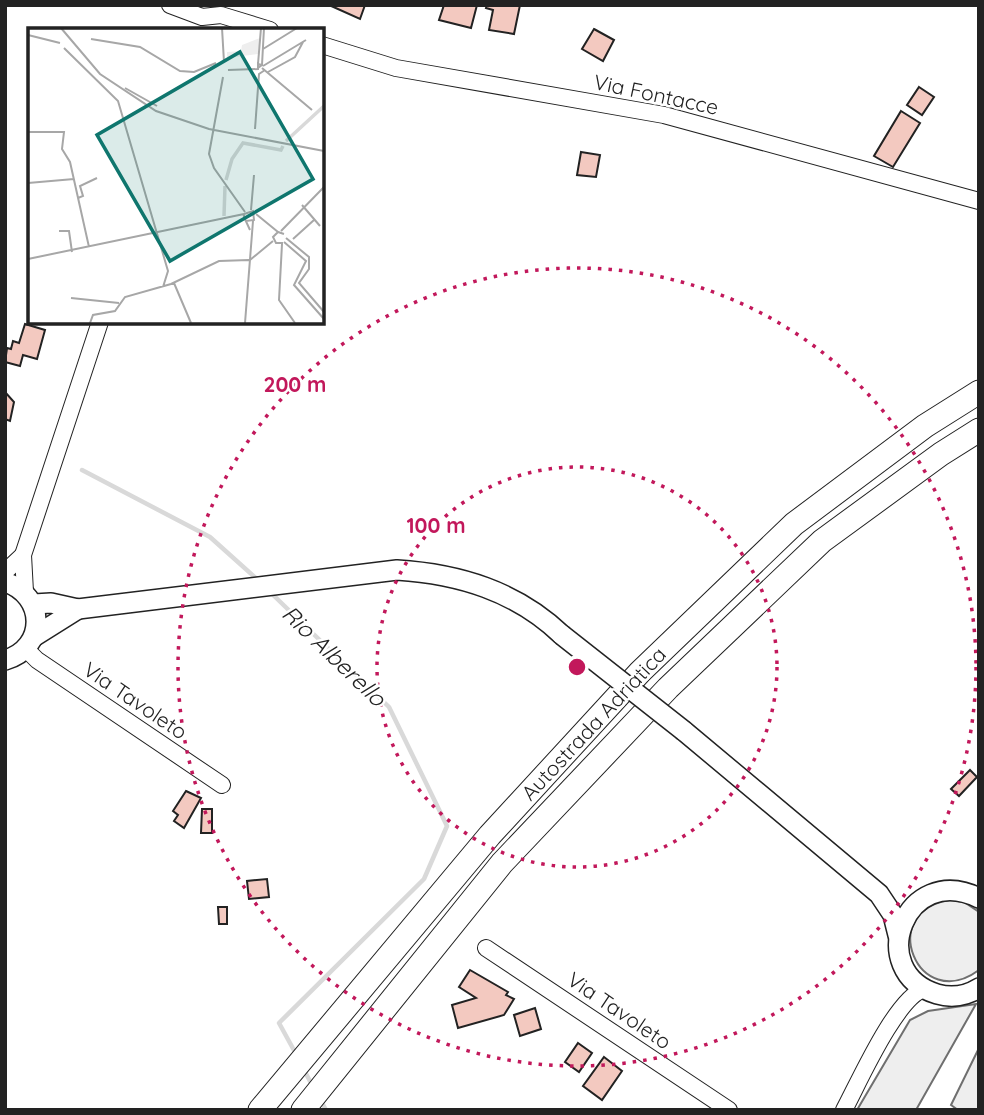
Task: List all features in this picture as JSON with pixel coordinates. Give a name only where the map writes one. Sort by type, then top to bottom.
[{"type":"highway","name":"Autostrada Adriatica","points":[[260,1110],[490,835],[640,672],[794,524],[925,426],[979,391]]},
{"type":"highway","name":"Autostrada Adriatica","points":[[306,1106],[502,863],[668,688],[822,541],[979,430]]},
{"type":"main road","points":[[5,582],[29,598],[78,609],[397,570],[438,573],[498,592],[520,603],[684,731],[879,894],[893,915],[903,966],[924,989],[953,996],[979,988]]},
{"type":"main road","points":[[29,598],[37,615],[30,643]]},
{"type":"main road","points":[[5,660],[78,609]]},
{"type":"main road","points":[[898,935],[906,915],[920,900],[934,893],[952,890],[979,898]]},
{"type":"main road","points":[[879,894],[920,900]]},
{"type":"street","points":[[170,5],[201,17],[221,15],[263,28]]},
{"type":"street","name":"Via Fontacce","points":[[324,47],[396,68],[664,115],[979,201]]},
{"type":"street","points":[[29,598],[23,555],[99,324]]},
{"type":"street","points":[[5,572],[23,555]]},
{"type":"street","name":"Via Tavoleto","points":[[30,643],[37,660],[222,785]]},
{"type":"street","name":"Via Tavoleto","points":[[486,948],[729,1110]]},
{"type":"street","points":[[899,1011],[905,981],[903,966]]},
{"type":"street","points":[[844,1110],[899,1011],[915,991],[924,989]]},
{"type":"shaded area","points":[[951,900],[964,902],[979,912],[979,970],[957,980],[938,979],[923,970],[914,956],[910,938],[915,921],[928,908]]},
{"type":"shaded area","points":[[976,1004],[916,1110],[857,1110],[910,1020],[928,1011]]},
{"type":"shaded area","points":[[979,1048],[979,1110],[958,1110],[951,1105]]},
{"type":"building","points":[[329,5],[365,5],[360,19]]},
{"type":"building","points":[[444,5],[477,5],[471,28],[439,20]]},
{"type":"building","points":[[487,5],[520,5],[514,34],[489,30],[493,10],[486,8]]},
{"type":"building","points":[[594,29],[614,40],[603,61],[582,49]]},
{"type":"building","points":[[919,87],[934,97],[922,115],[907,105]]},
{"type":"building","points":[[901,111],[920,123],[893,167],[874,156]]},
{"type":"building","points":[[581,152],[600,155],[596,177],[577,175]]},
{"type":"building","points":[[25,324],[45,330],[37,359],[23,355],[20,366],[5,362],[7,348],[11,349],[13,341],[19,343]]},
{"type":"building","points":[[5,392],[14,402],[10,421],[5,419]]},
{"type":"building","points":[[970,770],[977,777],[959,796],[951,789]]},
{"type":"building","points":[[186,791],[201,798],[184,828],[174,821],[178,815],[173,811]]},
{"type":"building","points":[[202,809],[212,809],[212,833],[201,833]]},
{"type":"building","points":[[267,879],[269,897],[249,899],[247,881]]},
{"type":"building","points":[[218,907],[227,907],[227,924],[219,924]]},
{"type":"building","points":[[470,970],[508,992],[506,995],[514,999],[504,1015],[458,1028],[452,1005],[476,998],[459,987]]},
{"type":"building","points":[[535,1008],[541,1029],[520,1036],[514,1015]]},
{"type":"building","points":[[578,1043],[592,1053],[579,1072],[565,1062]]},
{"type":"building","points":[[604,1057],[622,1071],[602,1100],[583,1086]]},
{"type":"waterway","name":"Rio Alberello","points":[[82,470],[210,537],[258,580]]},
{"type":"waterway","name":"Rio Alberello","points":[[269,591],[389,707],[447,826],[424,879],[279,1023],[296,1054]]},
{"type":"waterway","name":"Rio Alberello","points":[[303,1068],[312,1085]]},
{"type":"waterway","name":"Rio Alberello","points":[[320,1099],[326,1110]]}]
